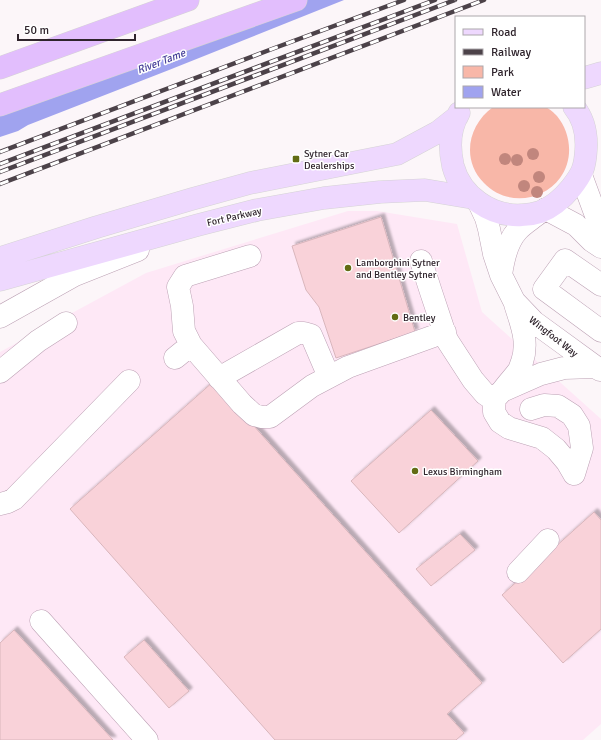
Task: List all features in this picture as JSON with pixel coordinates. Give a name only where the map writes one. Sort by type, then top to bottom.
[{"type":"highway","points":[[0,68],[188,0]]},
{"type":"highway","points":[[0,105],[296,0]]},
{"type":"main road","points":[[585,78],[601,73]]},
{"type":"main road","points":[[575,108],[583,123],[586,134],[584,167]]},
{"type":"main road","name":"Fort Parkway","points":[[460,112],[451,133],[451,157],[455,173],[469,194],[476,201],[500,213],[521,215],[542,211],[560,200],[567,194],[584,167],[598,136],[601,133]]},
{"type":"main road","name":"Fort Parkway","points":[[0,258],[192,199],[250,184],[397,154],[438,132],[460,112]]},
{"type":"main road","name":"Fort Parkway","points":[[0,280],[257,210],[324,198],[380,192],[425,190],[476,201]]},
{"type":"street","points":[[578,268],[583,268],[594,256],[598,238],[595,213],[584,167]]},
{"type":"street","name":"Wingfoot Way","points":[[476,201],[486,218],[494,254],[501,275],[514,301],[534,322],[598,369]]},
{"type":"street","points":[[501,275],[505,255],[516,232],[542,211],[576,225],[598,238]]},
{"type":"street","points":[[0,316],[75,275],[198,225]]},
{"type":"street","points":[[250,256],[186,276],[178,287],[182,306],[184,331],[183,351],[227,385],[242,404],[254,415],[262,418],[270,417],[312,386],[348,367],[445,332]]},
{"type":"street","points":[[593,325],[544,289],[565,260],[601,285]]},
{"type":"street","points":[[421,261],[448,340],[473,380],[485,394],[498,395],[541,374],[564,368],[598,369]]},
{"type":"street","points":[[514,301],[525,337],[525,347],[519,370],[498,395],[494,412],[500,422],[509,428],[542,438],[556,449],[567,462],[574,474],[582,448],[579,426],[572,415],[558,406],[544,405],[531,409]]},
{"type":"street","points":[[4,369],[38,341],[66,323]]},
{"type":"street","points":[[552,335],[567,335],[574,331],[593,325]]},
{"type":"street","points":[[219,378],[298,333],[311,335],[329,377]]},
{"type":"street","points":[[0,504],[14,499],[129,381]]},
{"type":"street","points":[[518,572],[548,540]]},
{"type":"street","points":[[41,621],[147,740]]},
{"type":"shaded area","points":[[348,211],[377,211],[457,224],[482,312],[601,419],[601,724],[583,740],[0,740],[0,352],[146,273]]},
{"type":"green space","points":[[492,108],[550,109],[562,123],[568,138],[569,155],[560,178],[544,192],[524,198],[513,198],[503,195],[484,183],[472,164],[470,143],[473,133],[484,114]]},
{"type":"water","name":"River Tame","points":[[291,0],[344,0],[0,137],[0,111]]},
{"type":"building","name":"Lamborghini Sytner and Bentley Sytner","points":[[381,217],[415,332],[336,358],[319,307],[306,290],[292,246]]},
{"type":"building","points":[[214,381],[482,683],[447,714],[464,733],[456,740],[275,740],[70,509]]},
{"type":"building","name":"Lexus Birmingham","points":[[431,410],[478,461],[399,533],[351,481]]},
{"type":"building","points":[[594,512],[601,520],[601,629],[563,663],[502,595]]},
{"type":"building","points":[[460,534],[475,550],[431,586],[416,569]]},
{"type":"building","points":[[14,630],[113,740],[0,740],[0,643]]},
{"type":"building","points":[[144,640],[189,691],[169,708],[124,657]]},
{"type":"railway","points":[[0,152],[404,0]]},
{"type":"railway","points":[[0,164],[435,0]]},
{"type":"railway","points":[[0,172],[455,0]]},
{"type":"railway","points":[[0,184],[484,0]]},
{"type":"place","name":"Sytner Car Dealerships","points":[[296,159]]},
{"type":"place","name":"Lamborghini Sytner and Bentley Sytner","points":[[348,268]]},
{"type":"place","name":"Bentley","points":[[395,317]]},
{"type":"place","name":"Lexus Birmingham","points":[[415,471]]}]
